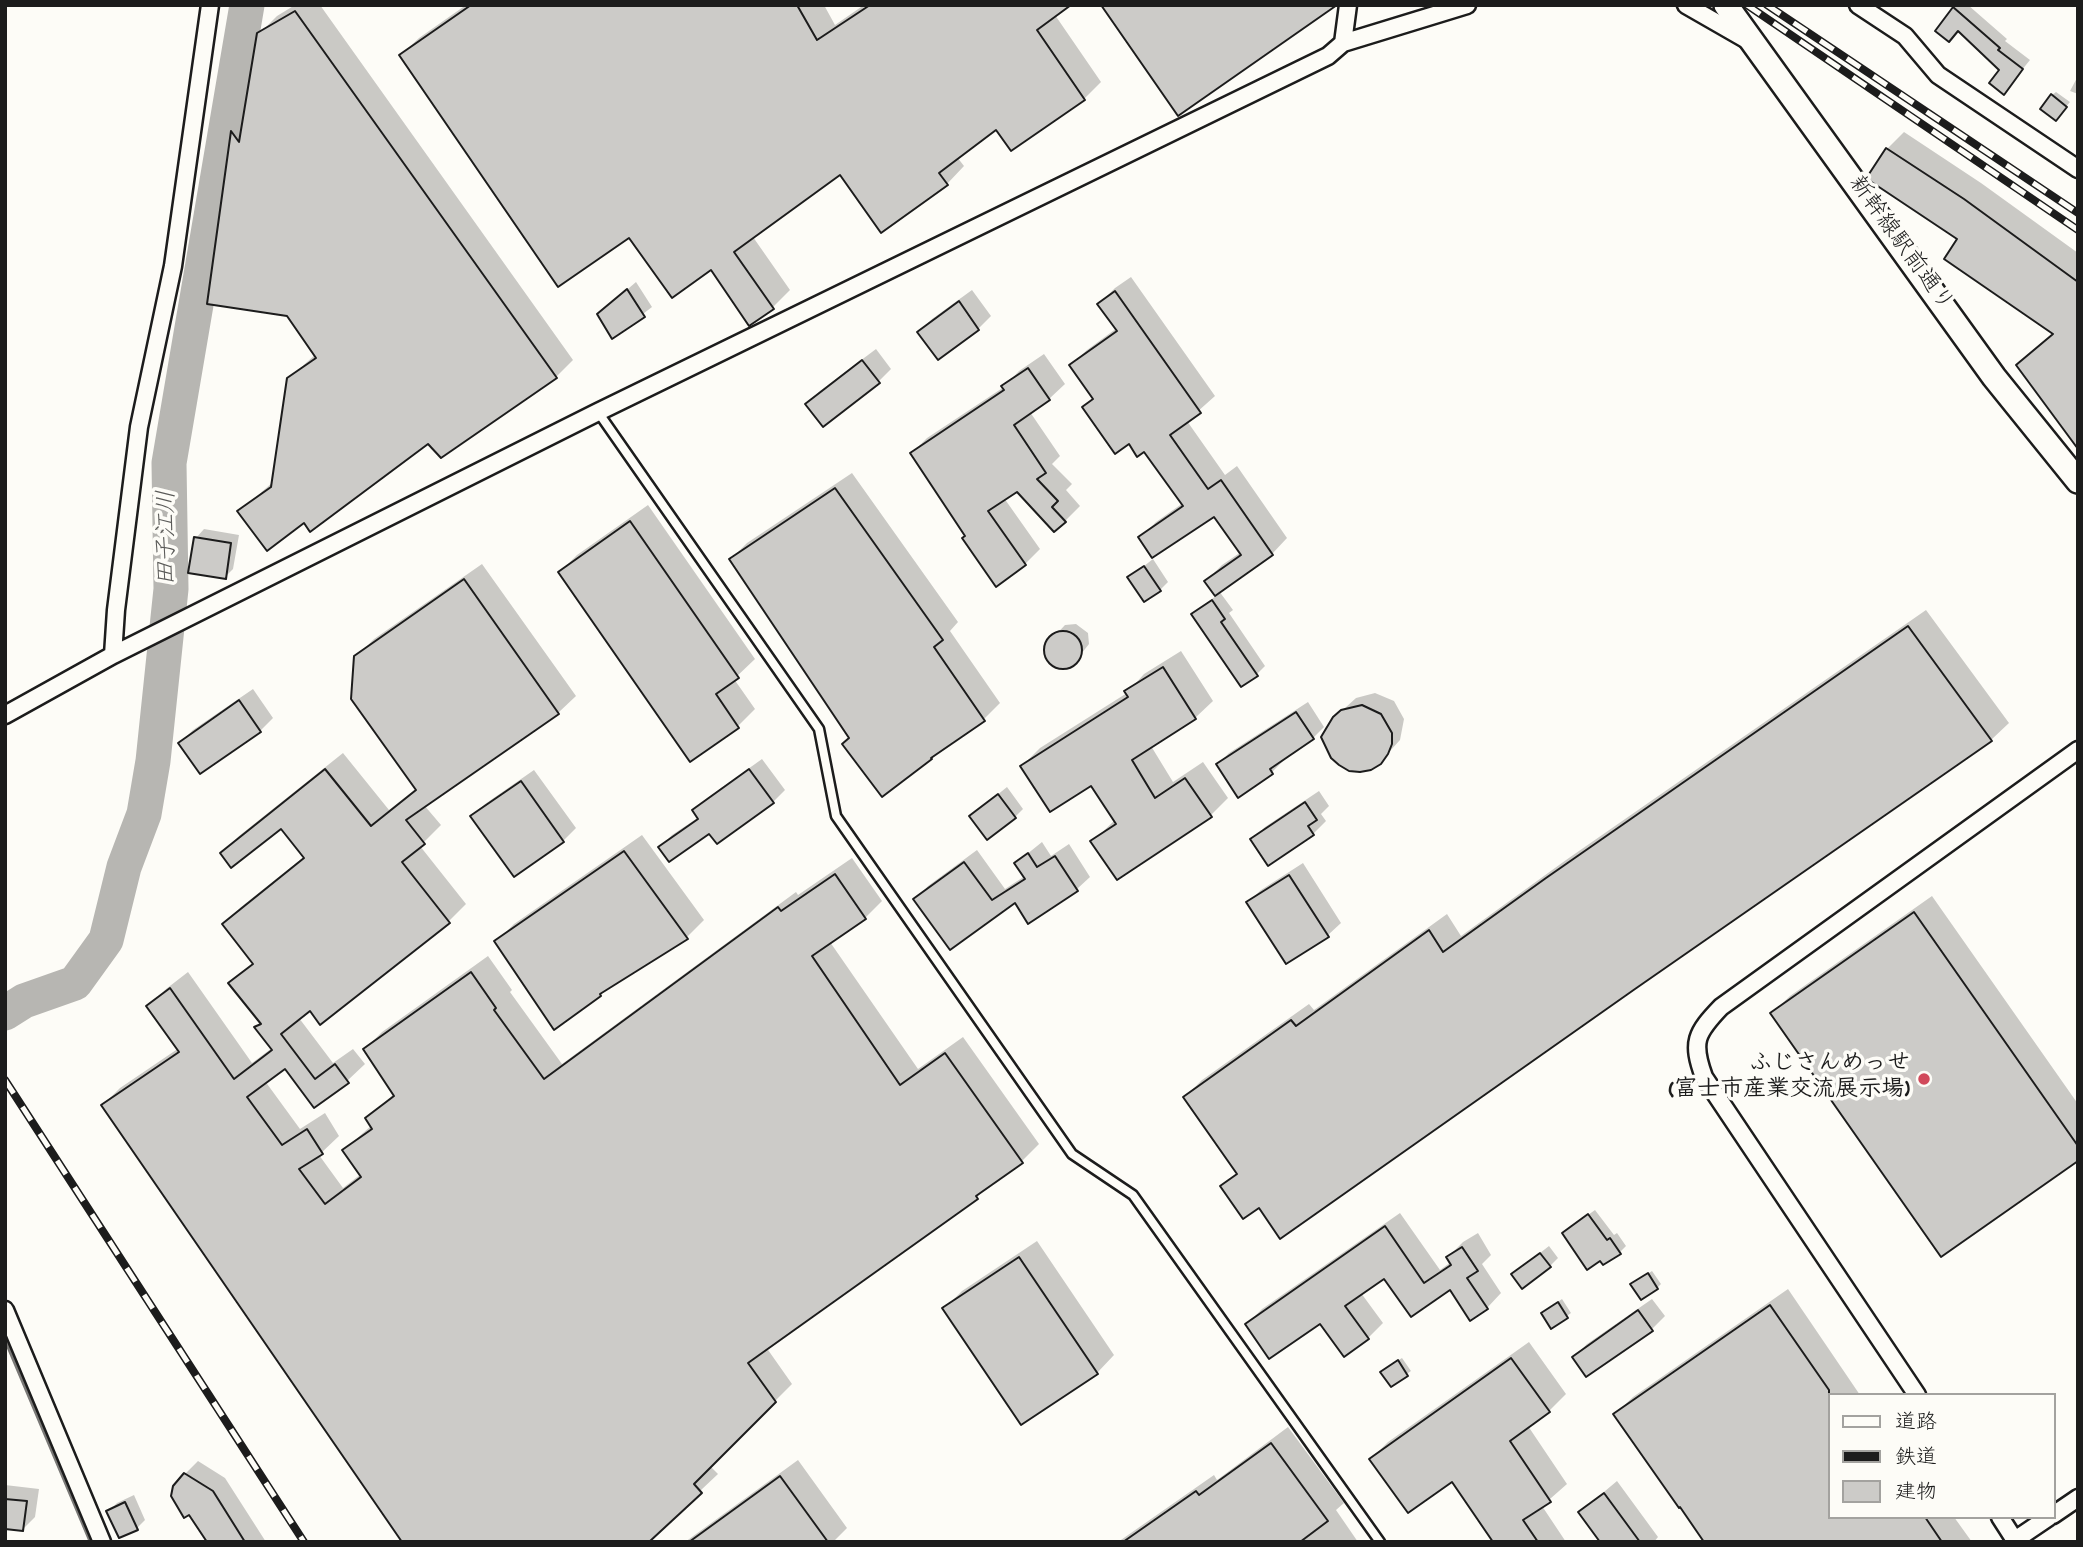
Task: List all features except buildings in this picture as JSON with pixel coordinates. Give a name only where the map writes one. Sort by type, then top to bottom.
[{"type":"street","points":[[113,655],[116,610],[139,427],[173,266],[210,5]]},
{"type":"street","points":[[1343,43],[1348,5]]},
{"type":"street","points":[[5,715],[113,655],[598,412],[1328,56],[1343,43],[1467,5]]},
{"type":"street","points":[[1686,5],[1752,43]]},
{"type":"street","name":"新幹線駅前通り","points":[[1726,5],[1986,366],[2078,481]]},
{"type":"street","points":[[1858,5],[1905,36],[1938,75],[2078,169]]},
{"type":"street","points":[[1916,1393],[1704,1077],[1696,1056],[1698,1039],[1706,1023],[1721,1007],[2078,750]]},
{"type":"street","points":[[5,1310],[102,1542]]},
{"type":"street","points":[[2055,1513],[2078,1498]]},
{"type":"street","points":[[2001,1519],[2016,1541],[2047,1519]]},
{"type":"lane","points":[[598,412],[819,729],[836,816],[1072,1153],[1133,1195],[1380,1542]]},
{"type":"waterway","name":"田子江川","points":[[5,1013],[24,1001],[75,983],[106,940],[124,867],[144,814],[153,761],[171,589],[169,463],[247,5]]},
{"type":"waterway","points":[[5,1336],[92,1542]]},
{"type":"railway","points":[[1747,5],[2078,230]]},
{"type":"railway","points":[[1767,5],[2078,213]]},
{"type":"railway","points":[[5,1080],[304,1542]]},
{"type":"place","name":"ふじさんめっせ (富士市産業交流展示場)","points":[[1924,1079]]}]
